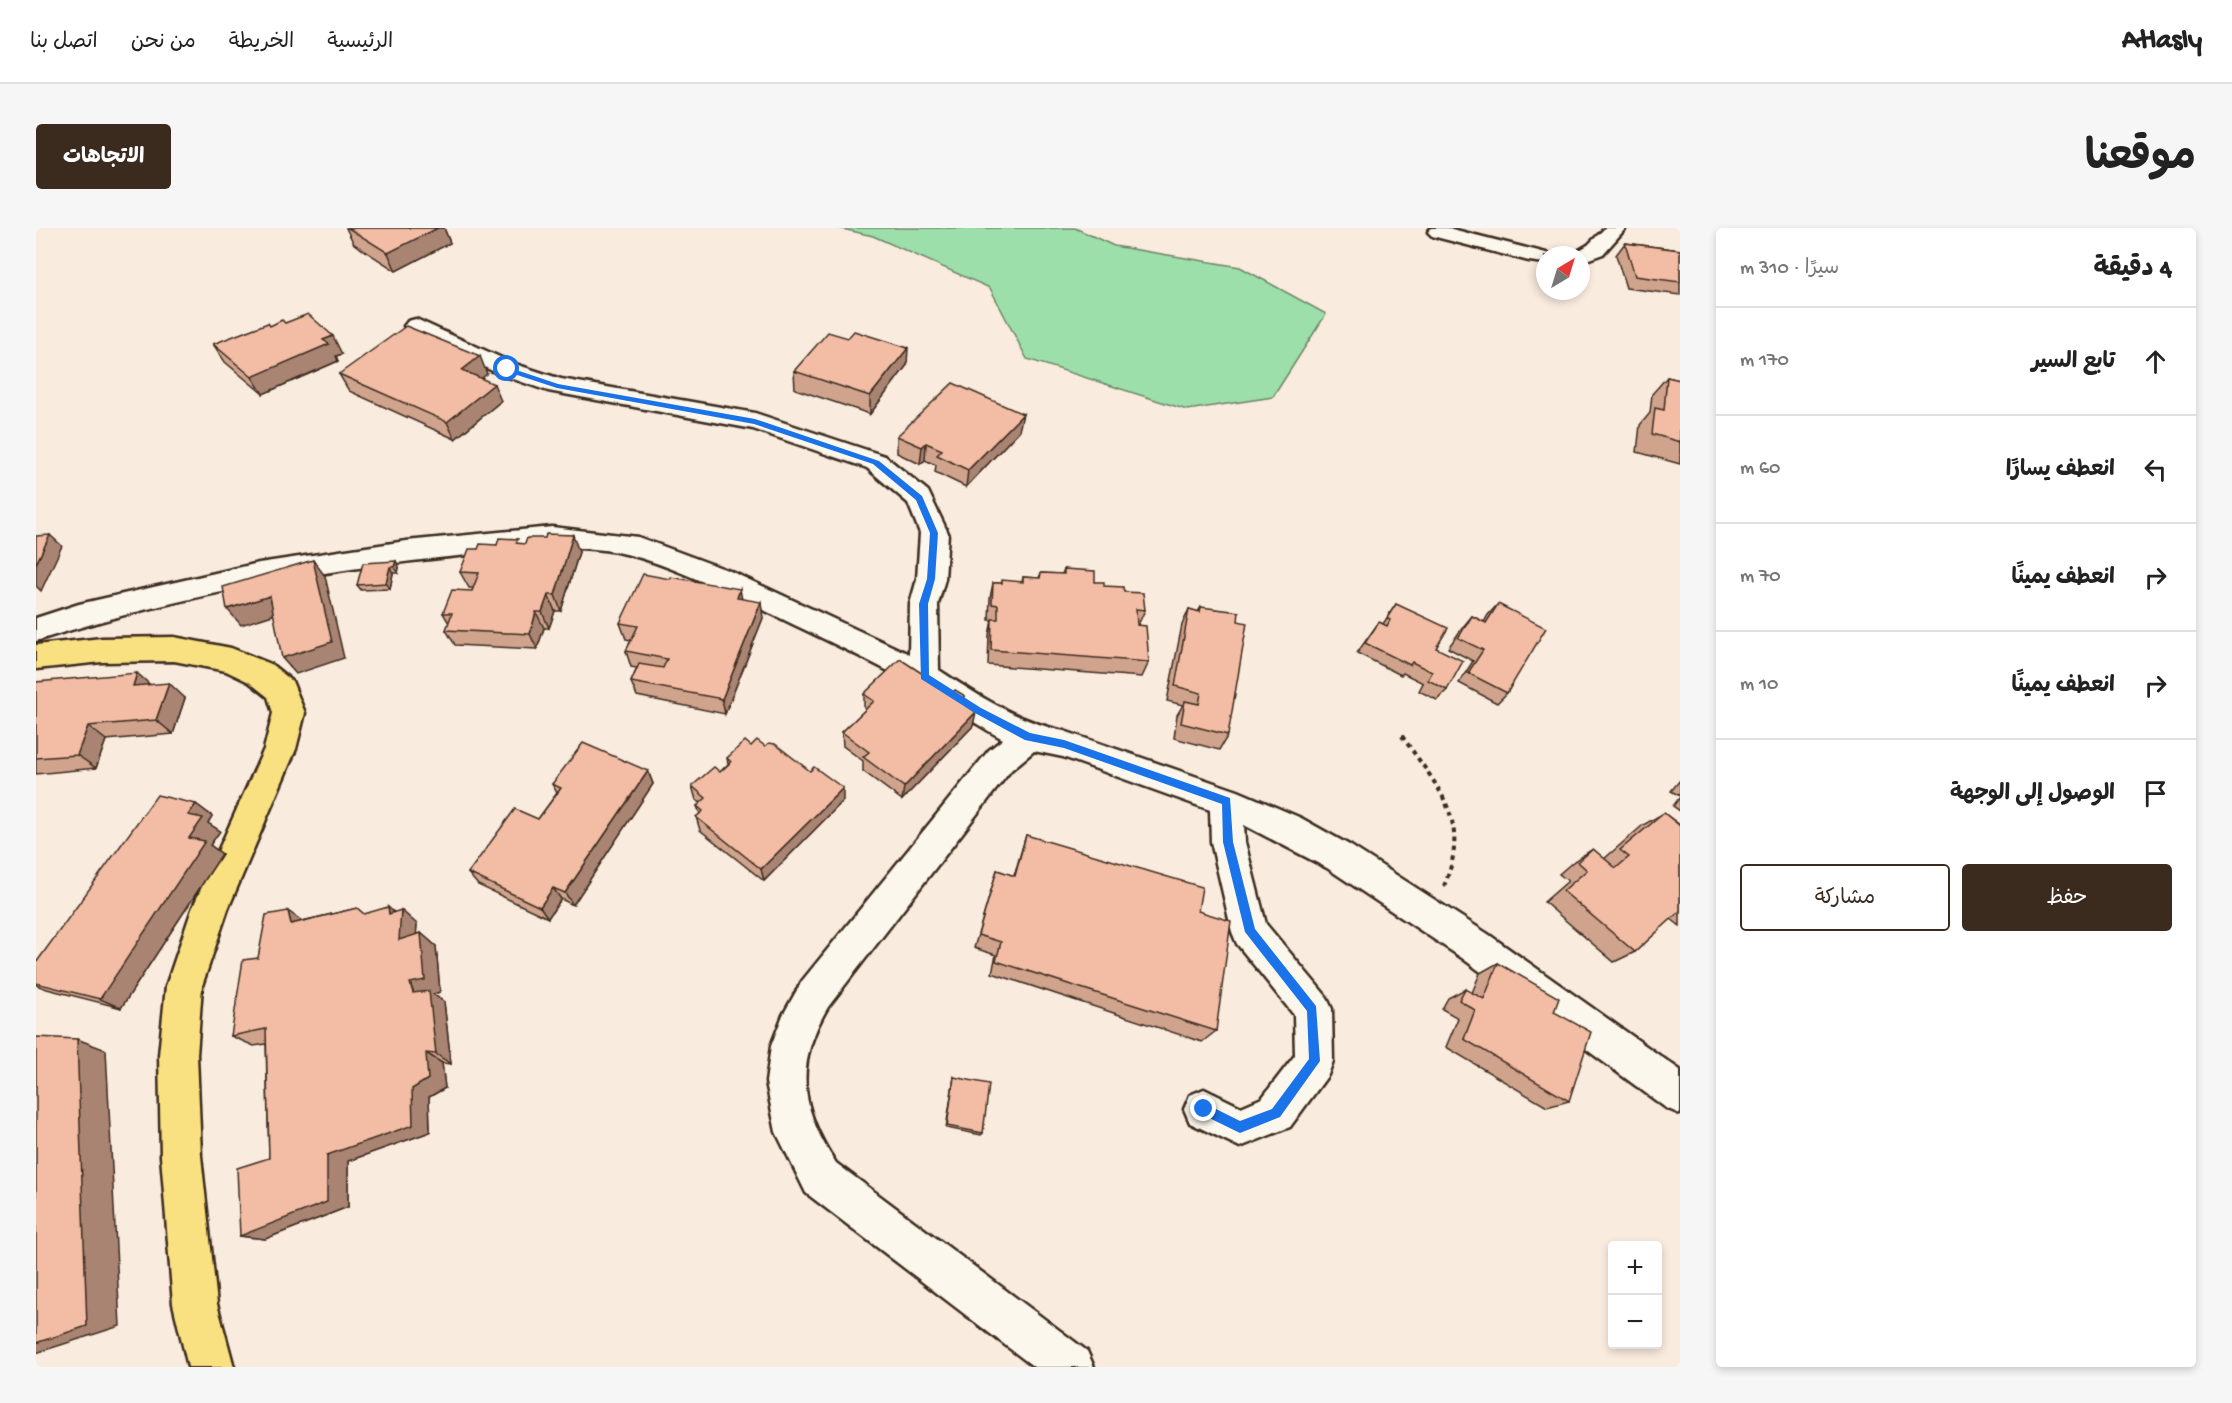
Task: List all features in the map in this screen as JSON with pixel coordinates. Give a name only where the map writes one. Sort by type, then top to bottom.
[{"type":"main road","points":[[36,657],[102,650],[174,649],[231,660],[260,673],[281,690],[289,713],[280,749],[210,909],[184,986],[178,1055],[181,1156],[195,1304],[211,1367]]},
{"type":"street","points":[[1590,253],[1616,228]]},
{"type":"street","points":[[1438,232],[1536,256]]},
{"type":"street","points":[[416,326],[507,369],[557,386],[755,421],[876,462],[919,498],[934,533],[931,579],[924,604],[924,676]]},
{"type":"street","points":[[36,630],[79,615],[259,573],[406,551],[552,537],[627,544],[720,578],[924,676],[978,711],[1029,737],[1064,744],[1226,801],[1289,829],[1340,856],[1429,916],[1628,1054],[1680,1094]]},
{"type":"street","points":[[1029,737],[1000,760],[825,981],[799,1022],[790,1046],[786,1073],[788,1113],[801,1149],[821,1178],[1071,1367]]},
{"type":"street","points":[[1204,1109],[1240,1127],[1276,1113],[1314,1061],[1312,1010],[1250,932],[1228,842],[1226,801]]},
{"type":"path","points":[[1402,736],[1432,782],[1455,827],[1452,869],[1429,916]]},
{"type":"green space","points":[[838,228],[1075,228],[1114,246],[1240,267],[1326,314],[1273,397],[1187,410],[1027,359],[990,288],[873,236]]},
{"type":"building","points":[[348,228],[438,228],[388,253]]},
{"type":"building","points":[[1625,243],[1680,250],[1680,282],[1635,276]]},
{"type":"building","points":[[308,314],[333,336],[323,340],[329,344],[252,377],[213,344],[268,323],[270,326],[282,320],[285,323]]},
{"type":"building","points":[[406,326],[480,356],[462,370],[494,384],[447,422],[339,374]]},
{"type":"building","points":[[854,331],[908,348],[870,396],[794,371],[828,332],[848,338]]},
{"type":"building","points":[[1667,377],[1680,380],[1680,442],[1652,434],[1655,408],[1664,410]]},
{"type":"building","points":[[953,383],[1023,414],[968,470],[937,455],[942,450],[926,443],[922,447],[897,436]]},
{"type":"building","points":[[546,534],[573,535],[555,595],[548,595],[542,612],[536,612],[530,634],[446,630],[452,613],[443,613],[452,590],[472,591],[479,573],[460,572],[469,549],[478,549],[480,544],[497,545],[499,538],[518,539],[516,543],[525,544],[527,538],[545,538]]},
{"type":"building","points":[[50,535],[36,564],[36,536]]},
{"type":"building","points":[[313,560],[332,642],[282,658],[270,596],[227,609],[223,587]]},
{"type":"building","points":[[396,561],[394,567],[390,567],[386,583],[357,585],[363,563]]},
{"type":"building","points":[[1064,569],[1095,571],[1095,582],[1104,582],[1104,586],[1123,587],[1124,592],[1143,593],[1145,610],[1136,609],[1137,625],[1146,626],[1149,662],[991,650],[992,619],[998,619],[998,605],[992,604],[993,583],[1002,583],[1002,580],[1023,582],[1023,577],[1040,578],[1041,573],[1064,574]]},
{"type":"building","points":[[643,574],[740,589],[737,598],[761,602],[722,699],[631,682],[639,664],[663,668],[667,659],[626,651],[638,626],[620,623]]},
{"type":"building","points":[[1396,604],[1448,628],[1436,648],[1463,661],[1447,690],[1428,680],[1432,672],[1412,662],[1410,665],[1365,643],[1379,622],[1387,626],[1390,620],[1387,618]]},
{"type":"building","points":[[1498,604],[1546,628],[1507,693],[1468,673],[1483,650],[1458,638],[1472,616],[1486,623]]},
{"type":"building","points":[[1201,607],[1239,612],[1238,621],[1247,623],[1228,735],[1181,723],[1185,701],[1199,704],[1201,693],[1175,686],[1189,609],[1200,612]]},
{"type":"building","points":[[900,659],[952,693],[955,690],[965,696],[960,701],[976,712],[904,787],[863,757],[869,752],[842,732],[874,701],[864,694]]},
{"type":"building","points":[[137,673],[133,686],[169,683],[156,720],[88,726],[77,755],[36,758],[36,682]]},
{"type":"building","points":[[757,740],[765,746],[769,743],[775,744],[810,771],[814,767],[843,788],[761,869],[696,817],[703,811],[697,806],[706,798],[692,786],[714,767],[720,772],[731,762],[727,758],[745,741],[751,746]]},
{"type":"building","points":[[583,743],[648,771],[565,893],[553,888],[540,907],[468,873],[515,809],[538,819],[561,788],[552,784]]},
{"type":"building","points":[[157,795],[196,804],[188,815],[203,818],[189,838],[205,841],[100,999],[36,983],[36,963]]},
{"type":"building","points":[[1664,813],[1680,826],[1680,911],[1635,952],[1563,891],[1587,870],[1578,862],[1593,849],[1616,868],[1629,857],[1620,850]]},
{"type":"building","points":[[1026,835],[1202,887],[1198,911],[1231,921],[1216,1031],[996,961],[1001,942],[978,935],[997,870],[1015,876]]},
{"type":"building","points":[[388,907],[389,914],[401,910],[399,940],[421,933],[425,980],[410,983],[413,993],[429,991],[436,1054],[426,1053],[428,1079],[412,1089],[413,1125],[327,1155],[327,1202],[240,1236],[237,1168],[269,1158],[266,1029],[231,1036],[243,960],[258,958],[266,915],[288,911],[291,924],[357,908],[364,914]]},
{"type":"building","points":[[1498,963],[1559,998],[1554,1012],[1591,1032],[1569,1101],[1464,1039],[1475,1010],[1459,1000],[1465,989],[1484,999]]},
{"type":"building","points":[[36,1037],[77,1039],[87,1326],[36,1343]]},
{"type":"building","points":[[954,1077],[989,1084],[983,1133],[947,1126]]},
{"type":"route","points":[[507,369],[557,386],[755,421],[876,462],[919,498],[934,533],[931,579],[924,604],[924,676],[978,711],[1029,737],[1064,744],[1226,801],[1228,842],[1250,932],[1312,1010],[1314,1061],[1276,1113],[1240,1127],[1204,1109]]}]
